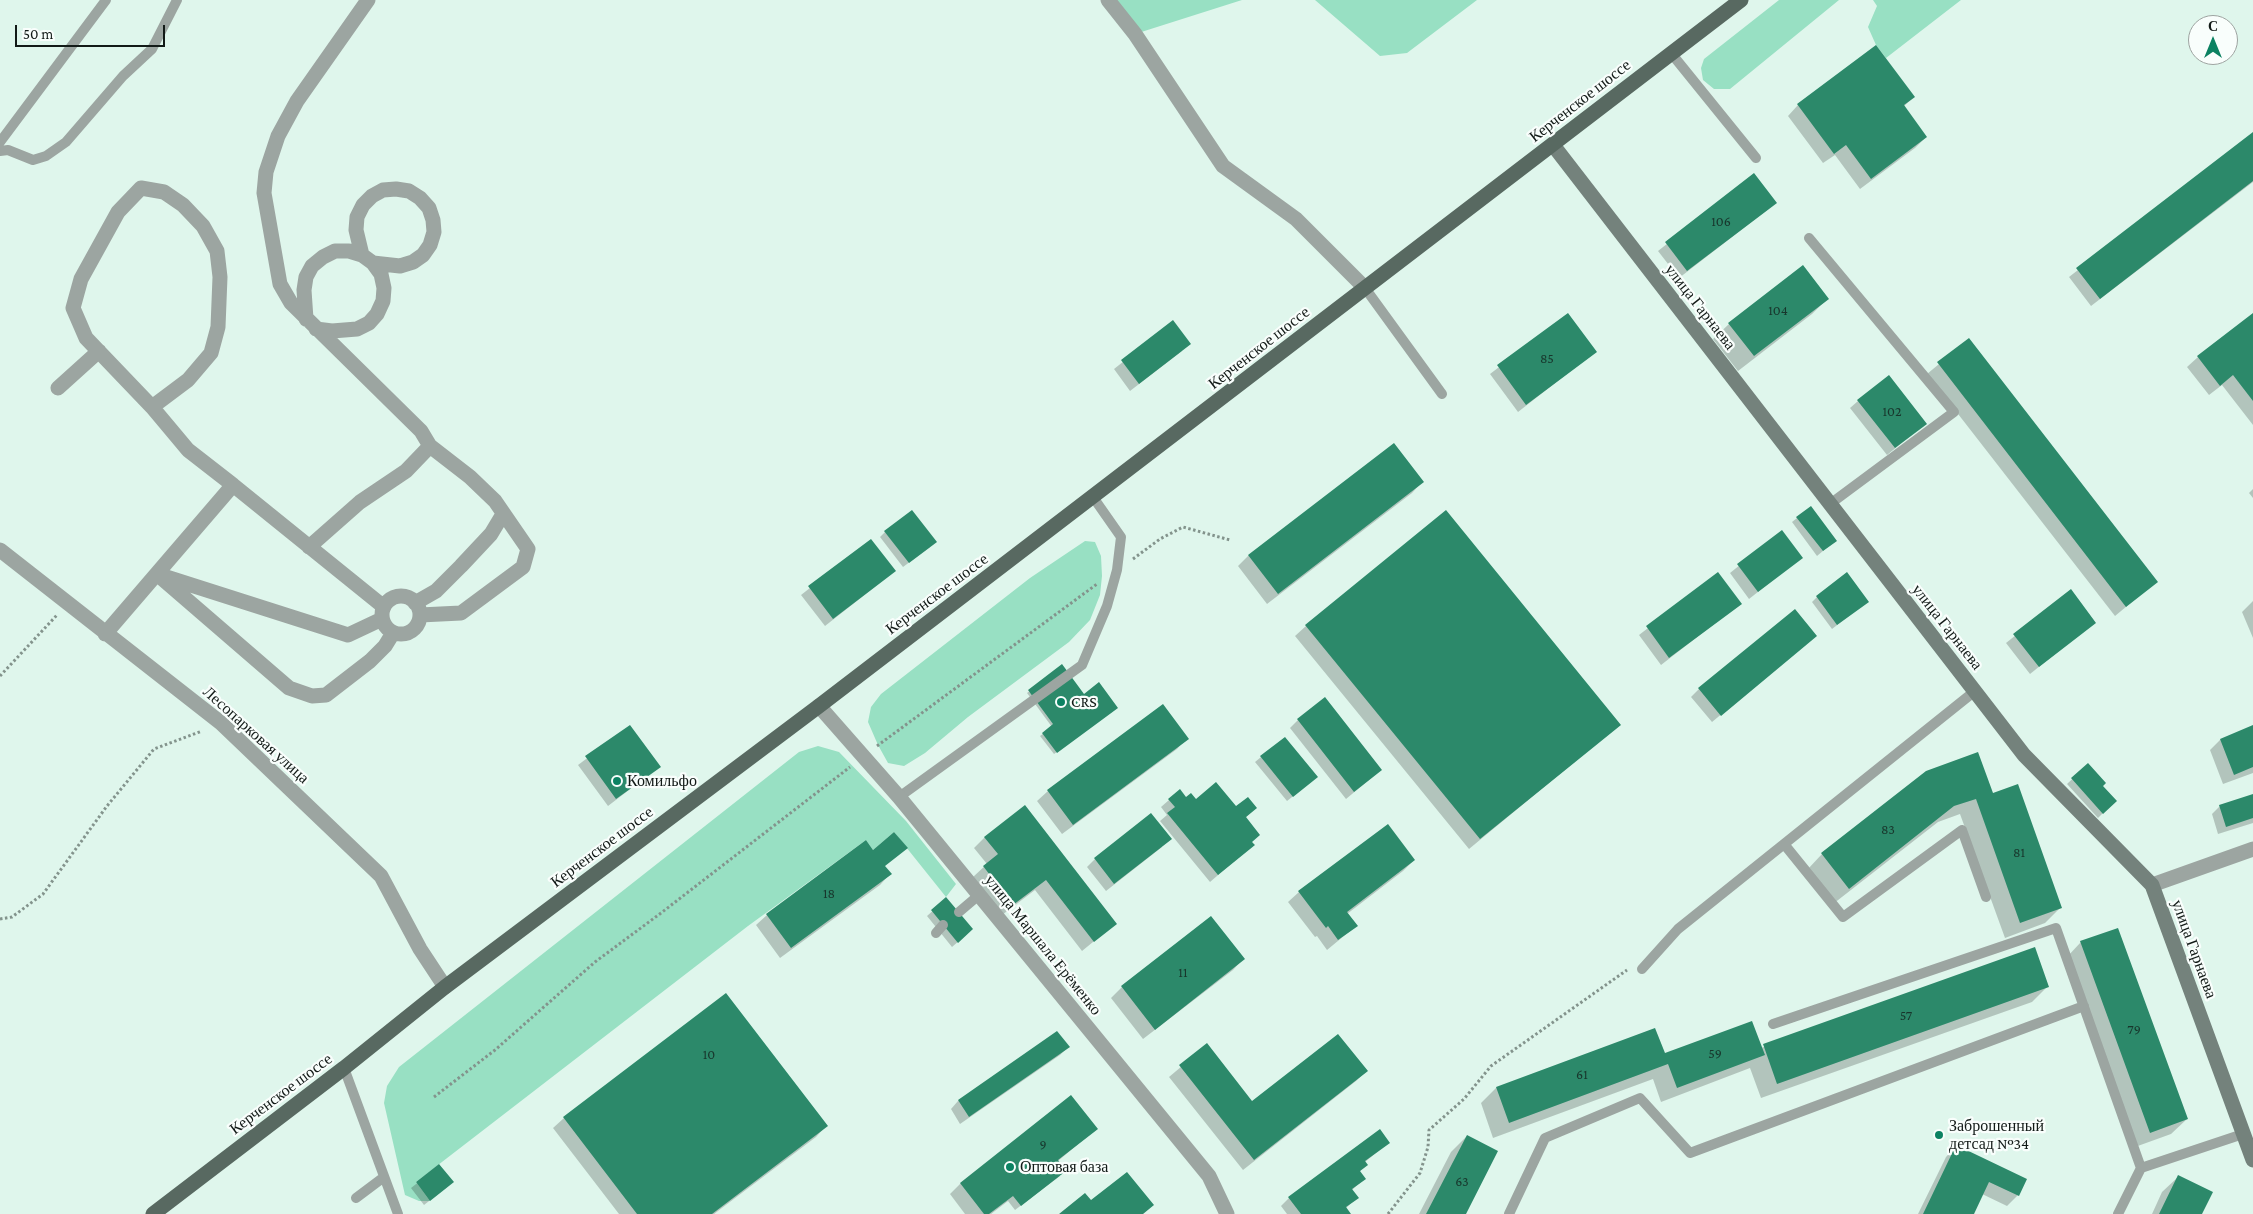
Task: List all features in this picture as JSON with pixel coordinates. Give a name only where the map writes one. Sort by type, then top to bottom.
[{"type":"main road","name":"Керченское шоссе","points":[[153,1214],[344,1068],[445,987],[819,706],[1741,0]]},
{"type":"street","points":[[368,0],[297,101],[278,136],[266,172],[264,193],[280,284],[291,303],[421,431],[430,446],[470,477],[495,501],[528,549],[523,567],[461,613],[417,609]]},
{"type":"street","points":[[1108,0],[1135,34],[1223,166],[1296,219],[1365,288]]},
{"type":"street","name":"улица Гарнаева","points":[[1553,144],[2024,755],[2152,885],[2253,1160]]},
{"type":"street","points":[[152,407],[188,380],[212,353],[218,327],[220,277],[217,251],[203,226],[183,205],[164,192],[141,188],[118,212],[81,279],[73,308],[86,338],[152,407],[188,450],[309,547],[383,613],[384,625],[394,633],[400,634],[411,631],[419,621],[417,609],[405,597],[392,598],[383,613],[348,635],[157,574]]},
{"type":"street","points":[[311,324],[304,290],[306,277],[312,266],[323,257],[335,252],[349,251],[368,259],[400,266],[412,262],[426,250],[434,232],[433,220],[429,208],[420,198],[409,191],[383,190],[372,196],[363,205],[357,217],[356,230],[368,259],[381,274],[384,288],[383,301],[378,314],[368,323],[357,329],[332,331],[311,324]]},
{"type":"street","points":[[58,388],[99,351]]},
{"type":"street","points":[[309,547],[360,502],[406,471],[430,446]]},
{"type":"street","points":[[106,634],[233,485]]},
{"type":"street","points":[[417,609],[491,534],[504,514]]},
{"type":"street","name":"Лесопарковая улица","points":[[0,550],[221,723],[381,876],[420,950],[445,987]]},
{"type":"street","points":[[157,574],[289,688],[312,696],[326,695],[370,662],[394,633]]},
{"type":"street","name":"улица Маршала Ерёменко","points":[[819,706],[899,797],[1209,1176],[1227,1214]]},
{"type":"street","points":[[2152,885],[2253,849]]},
{"type":"lane","points":[[0,142],[106,0]]},
{"type":"lane","points":[[0,151],[8,150],[33,160],[46,156],[66,142],[123,76],[152,49],[177,0]]},
{"type":"lane","points":[[1671,53],[1756,158]]},
{"type":"lane","points":[[1809,238],[1954,412],[1830,504]]},
{"type":"lane","points":[[1365,288],[1442,394]]},
{"type":"lane","points":[[899,797],[1082,665],[1107,606],[1117,570],[1121,537],[1093,497]]},
{"type":"lane","points":[[1642,969],[1678,928],[1974,691]]},
{"type":"lane","points":[[1784,844],[1843,917],[1962,830],[1986,897]]},
{"type":"lane","points":[[959,912],[979,895]]},
{"type":"lane","points":[[1773,1024],[2056,928],[2141,1168]]},
{"type":"lane","points":[[1509,1214],[1545,1138],[1640,1098],[1690,1153],[2084,1006]]},
{"type":"lane","points":[[344,1068],[398,1214]]},
{"type":"lane","points":[[2118,1214],[2141,1168],[2243,1134]]},
{"type":"lane","points":[[356,1198],[384,1177]]},
{"type":"path","points":[[434,1097],[496,1050],[595,962],[864,757],[1160,539],[1183,527],[1230,540]]},
{"type":"path","points":[[0,676],[68,604]]},
{"type":"path","points":[[0,919],[12,917],[43,894],[107,806],[154,749],[221,723]]},
{"type":"path","points":[[1388,1214],[1420,1173],[1428,1148],[1429,1130],[1464,1099],[1491,1066],[1626,970]]},
{"type":"green space","points":[[1108,0],[1242,0],[1135,34]]},
{"type":"green space","points":[[1315,0],[1477,0],[1407,53],[1380,56]]},
{"type":"green space","points":[[1779,0],[1839,0],[1730,89],[1714,89],[1703,80],[1701,68],[1704,59]]},
{"type":"green space","points":[[1873,0],[1961,0],[1886,58],[1876,45],[1868,27],[1877,6]]},
{"type":"green space","points":[[1085,541],[1095,542],[1101,556],[1102,576],[1100,595],[1090,620],[1069,642],[968,717],[925,753],[904,766],[888,763],[868,722],[871,707],[881,694],[1030,578]]},
{"type":"green space","points":[[818,746],[839,752],[906,821],[956,884],[946,897],[894,832],[873,850],[866,840],[748,926],[416,1182],[430,1201],[419,1201],[405,1195],[384,1103],[387,1086],[399,1067],[799,752]]},
{"type":"building","points":[[1876,45],[1915,97],[1904,105],[1927,137],[1871,179],[1846,145],[1834,154],[1797,104]]},
{"type":"building","points":[[2253,132],[2253,181],[2100,299],[2076,268]]},
{"type":"building","points":[[1754,173],[1777,203],[1687,271],[1665,242]]},
{"type":"building","points":[[1803,265],[1829,299],[1754,356],[1728,323]]},
{"type":"building","points":[[1568,313],[1597,352],[1526,405],[1497,365]]},
{"type":"building","points":[[2253,313],[2253,401],[2233,375],[2220,386],[2197,356]]},
{"type":"building","points":[[1173,320],[1191,344],[1139,384],[1121,360]]},
{"type":"building","points":[[1969,338],[2158,582],[2126,607],[1937,362]]},
{"type":"building","points":[[1889,375],[1927,424],[1895,448],[1857,400]]},
{"type":"building","points":[[1394,443],[1424,482],[1278,594],[1248,555]]},
{"type":"building","points":[[1811,506],[1837,541],[1823,551],[1796,517]]},
{"type":"building","points":[[912,510],[937,542],[909,563],[884,531]]},
{"type":"building","points":[[1446,510],[1621,725],[1480,839],[1305,625]]},
{"type":"building","points":[[1782,530],[1803,558],[1758,592],[1737,564]]},
{"type":"building","points":[[871,539],[896,571],[833,619],[808,586]]},
{"type":"building","points":[[1718,572],[1742,604],[1669,658],[1646,626]]},
{"type":"building","points":[[1847,572],[1869,602],[1837,625],[1816,596]]},
{"type":"building","points":[[2071,589],[2096,623],[2039,667],[2013,634]]},
{"type":"building","points":[[1795,609],[1817,636],[1721,716],[1698,688]]},
{"type":"building","points":[[1062,664],[1084,694],[1099,682],[1118,708],[1057,753],[1042,733],[1053,724],[1028,690]]},
{"type":"building","points":[[1325,697],[1382,770],[1354,792],[1297,719]]},
{"type":"building","points":[[1163,704],[1189,739],[1073,825],[1047,790]]},
{"type":"building","points":[[630,725],[661,767],[616,799],[585,756]]},
{"type":"building","points":[[2253,725],[2253,767],[2234,775],[2220,739]]},
{"type":"building","points":[[1285,737],[1318,777],[1293,797],[1260,756]]},
{"type":"building","points":[[1978,752],[1993,793],[2018,784],[2062,908],[2020,923],[1976,799],[1954,806],[1849,889],[1821,853],[1926,771]]},
{"type":"building","points":[[2088,763],[2106,783],[2103,786],[2117,801],[2103,814],[2071,778]]},
{"type":"building","points":[[1216,782],[1236,806],[1248,797],[1257,808],[1246,817],[1260,835],[1252,842],[1255,845],[1218,875],[1167,813],[1175,807],[1168,799],[1180,789],[1186,797],[1191,793],[1196,799]]},
{"type":"building","points":[[2253,794],[2253,818],[2226,827],[2219,805]]},
{"type":"building","points":[[1025,805],[1117,924],[1094,942],[1046,880],[1013,905],[983,866],[998,854],[984,837]]},
{"type":"building","points":[[1151,813],[1172,839],[1114,884],[1094,858]]},
{"type":"building","points":[[1388,824],[1415,860],[1347,912],[1358,926],[1338,940],[1328,926],[1326,928],[1298,891]]},
{"type":"building","points":[[894,832],[908,848],[885,866],[892,874],[791,948],[766,914],[866,840],[873,850]]},
{"type":"building","points":[[946,897],[973,929],[958,943],[931,910]]},
{"type":"building","points":[[1211,916],[1245,959],[1155,1030],[1121,986]]},
{"type":"building","points":[[2118,928],[2188,1119],[2150,1133],[2080,941]]},
{"type":"building","points":[[2035,947],[2049,987],[1777,1084],[1763,1044]]},
{"type":"building","points":[[726,993],[828,1126],[712,1214],[637,1214],[563,1117]]},
{"type":"building","points":[[1752,1021],[1765,1055],[1677,1088],[1668,1064],[1509,1123],[1496,1087],[1655,1028],[1665,1053]]},
{"type":"building","points":[[1057,1031],[1070,1047],[969,1117],[958,1100]]},
{"type":"building","points":[[1338,1034],[1368,1071],[1254,1160],[1179,1065],[1207,1043],[1252,1101]]},
{"type":"building","points":[[1071,1095],[1098,1129],[1058,1160],[1066,1171],[1021,1206],[1013,1196],[989,1214],[984,1214],[960,1183]]},
{"type":"building","points":[[1380,1129],[1390,1143],[1365,1161],[1368,1165],[1360,1171],[1366,1179],[1352,1189],[1359,1198],[1346,1207],[1351,1214],[1301,1214],[1288,1197]]},
{"type":"building","points":[[1467,1135],[1498,1151],[1466,1214],[1426,1214]]},
{"type":"building","points":[[1956,1145],[2027,1179],[2019,1196],[1989,1182],[1974,1214],[1923,1214]]},
{"type":"building","points":[[439,1164],[454,1182],[430,1201],[416,1182]]},
{"type":"building","points":[[1127,1172],[1154,1205],[1143,1214],[1059,1214],[1085,1193],[1091,1200]]},
{"type":"building","points":[[2178,1175],[2213,1192],[2202,1214],[2159,1214]]},
{"type":"place","name":"CRS","points":[[1061,702]]},
{"type":"place","name":"Комильфо","points":[[617,781]]},
{"type":"place","name":"Заброшенный детсад №34","points":[[1939,1135]]},
{"type":"place","name":"Оптовая база","points":[[1010,1167]]}]
